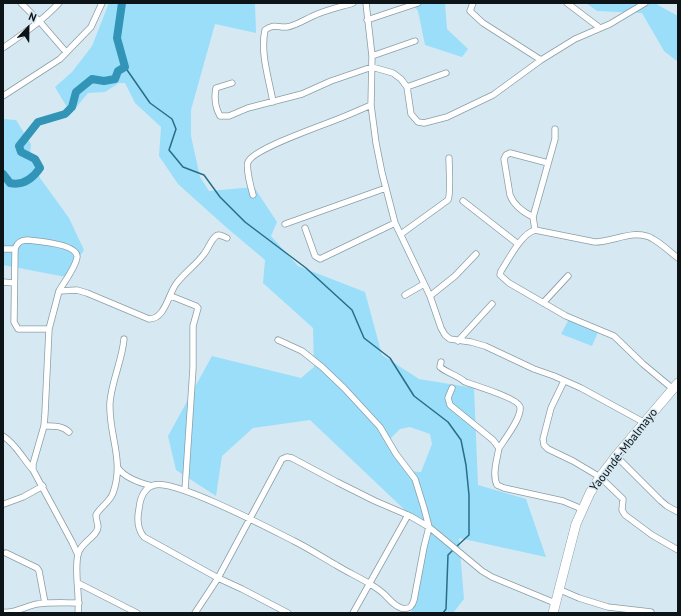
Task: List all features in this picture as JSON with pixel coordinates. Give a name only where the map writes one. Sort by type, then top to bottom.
[{"type":"highway","name":"Yaoundé-Mbalmayo","points":[[553,613],[576,524],[582,509],[600,477],[616,456],[676,386]]},
{"type":"street","points":[[21,3],[66,52]]},
{"type":"street","points":[[3,48],[40,22],[59,3]]},
{"type":"street","points":[[3,96],[60,58],[91,27],[102,3]]},
{"type":"street","points":[[273,102],[265,55],[265,30],[270,26],[285,27],[303,22],[313,16],[353,3]]},
{"type":"street","points":[[366,3],[372,56],[371,105],[376,143],[386,188],[395,223],[430,296],[441,328],[445,335],[450,339],[471,342],[484,346],[534,369],[581,388],[645,423]]},
{"type":"street","points":[[367,20],[418,3]]},
{"type":"street","points":[[473,3],[470,11],[475,17],[542,60]]},
{"type":"street","points":[[567,3],[600,28]]},
{"type":"street","points":[[232,83],[216,88],[214,97],[220,116],[229,116],[248,108],[302,94],[331,81],[372,67],[393,73],[401,79],[407,87],[411,114],[418,122],[424,123],[447,117],[493,95],[542,60],[575,39],[610,24],[645,3]]},
{"type":"street","points":[[372,56],[415,41]]},
{"type":"street","points":[[407,87],[446,73]]},
{"type":"street","points":[[252,195],[248,164],[249,159],[289,137],[371,105]]},
{"type":"street","points":[[535,230],[532,221],[555,139],[555,129]]},
{"type":"street","points":[[533,217],[524,212],[510,196],[504,159],[506,155],[510,153],[548,163]]},
{"type":"street","points":[[401,234],[448,200],[450,196],[449,158]]},
{"type":"street","points":[[285,224],[386,188]]},
{"type":"street","points":[[463,201],[518,244]]},
{"type":"street","points":[[305,228],[316,256],[320,259],[395,223]]},
{"type":"street","points":[[676,386],[643,364],[614,336],[566,316],[508,283],[500,275],[518,244],[530,232],[535,230],[595,242],[603,242],[639,234],[653,239],[678,258]]},
{"type":"street","points":[[59,291],[77,290],[87,292],[148,319],[155,318],[164,308],[183,274],[203,256],[215,236],[219,235],[227,238]]},
{"type":"street","points":[[33,470],[36,453],[44,426],[47,398],[49,329],[59,291],[77,256],[72,249],[64,246],[22,240],[15,249],[13,319],[15,326],[18,329],[49,329]]},
{"type":"street","points":[[3,249],[15,249]]},
{"type":"street","points":[[430,296],[455,276],[476,254]]},
{"type":"street","points":[[543,303],[568,276]]},
{"type":"street","points":[[3,282],[14,283]]},
{"type":"street","points":[[405,295],[424,284]]},
{"type":"street","points":[[171,296],[198,308],[193,326],[192,368],[184,490]]},
{"type":"street","points":[[458,341],[492,304]]},
{"type":"street","points":[[78,613],[78,556],[83,544],[96,532],[98,525],[96,515],[112,495],[118,472],[110,413],[110,402],[116,373],[123,351],[124,339]]},
{"type":"street","points":[[278,340],[302,351],[322,367],[380,427],[396,454],[414,479],[429,527],[412,606],[409,608],[402,608],[392,604],[384,594],[370,584],[336,566],[296,541],[206,498],[184,490],[162,484],[147,488],[139,508],[138,525],[140,532],[144,537],[218,578],[288,613]]},
{"type":"street","points":[[441,362],[440,367],[442,369],[459,376],[465,382],[512,399],[520,404],[521,408],[518,419],[499,448],[495,481],[497,485],[504,488],[563,501],[582,509]]},
{"type":"street","points":[[564,381],[551,408],[543,439],[544,445],[600,477],[623,499],[622,510],[625,515],[678,550]]},
{"type":"street","points":[[452,388],[448,398],[450,405],[493,440],[499,448]]},
{"type":"street","points":[[44,426],[60,427],[66,429],[68,432]]},
{"type":"street","points":[[3,436],[11,440],[24,461],[33,470],[43,486],[78,556]]},
{"type":"street","points":[[195,613],[218,578],[282,459],[287,456],[375,501],[408,515],[429,527],[482,571],[492,577],[555,603]]},
{"type":"street","points":[[616,456],[661,501],[678,512]]},
{"type":"street","points":[[118,468],[122,473],[130,478],[153,486]]},
{"type":"street","points":[[4,504],[23,497],[43,486]]},
{"type":"street","points":[[353,613],[408,515]]},
{"type":"street","points":[[6,554],[37,568],[39,571],[45,603]]},
{"type":"street","points":[[78,583],[137,613]]},
{"type":"street","points":[[558,589],[586,601],[608,607],[651,612]]},
{"type":"street","points":[[3,612],[8,613],[26,610],[52,602],[79,603]]},
{"type":"shaded area","points":[[109,3],[255,3],[256,33],[215,24],[191,110],[191,136],[200,177],[209,191],[254,187],[277,222],[271,236],[298,266],[365,292],[382,355],[419,379],[474,388],[478,485],[526,499],[546,557],[459,538],[464,599],[453,613],[411,613],[427,531],[310,420],[253,428],[222,456],[216,496],[176,470],[168,436],[212,356],[301,378],[314,367],[313,328],[263,283],[265,260],[178,184],[159,156],[161,127],[135,103],[125,83],[119,83],[105,92],[88,93],[69,116],[68,109],[55,87],[72,72],[92,46]],"holes":[[[410,427],[430,434],[432,444],[421,472],[406,471],[387,442],[400,429]]]},
{"type":"shaded area","points":[[412,3],[445,3],[447,29],[468,49],[462,57],[425,45],[418,11]]},
{"type":"shaded area","points":[[586,3],[656,3],[678,16],[678,62],[664,51],[642,13],[597,11]]},
{"type":"shaded area","points":[[3,119],[16,120],[31,144],[30,154],[40,178],[69,218],[84,250],[66,277],[3,265]]},
{"type":"shaded area","points":[[571,319],[599,330],[592,346],[561,334],[568,321]]},
{"type":"waterway","points":[[3,174],[10,183],[15,184],[31,178],[40,168],[35,159],[21,152],[19,146],[38,122],[65,114],[72,107],[76,92],[92,79],[104,81],[115,79],[118,71],[125,67],[117,38],[122,3]]},
{"type":"waterway","points":[[125,67],[150,103],[172,119],[176,129],[169,150],[183,167],[204,175],[220,197],[245,222],[306,268],[352,310],[364,338],[390,358],[414,396],[448,422],[461,440],[466,465],[469,495],[469,535],[456,547]]},
{"type":"waterway","points":[[443,613],[446,609],[448,555],[453,550]]}]
